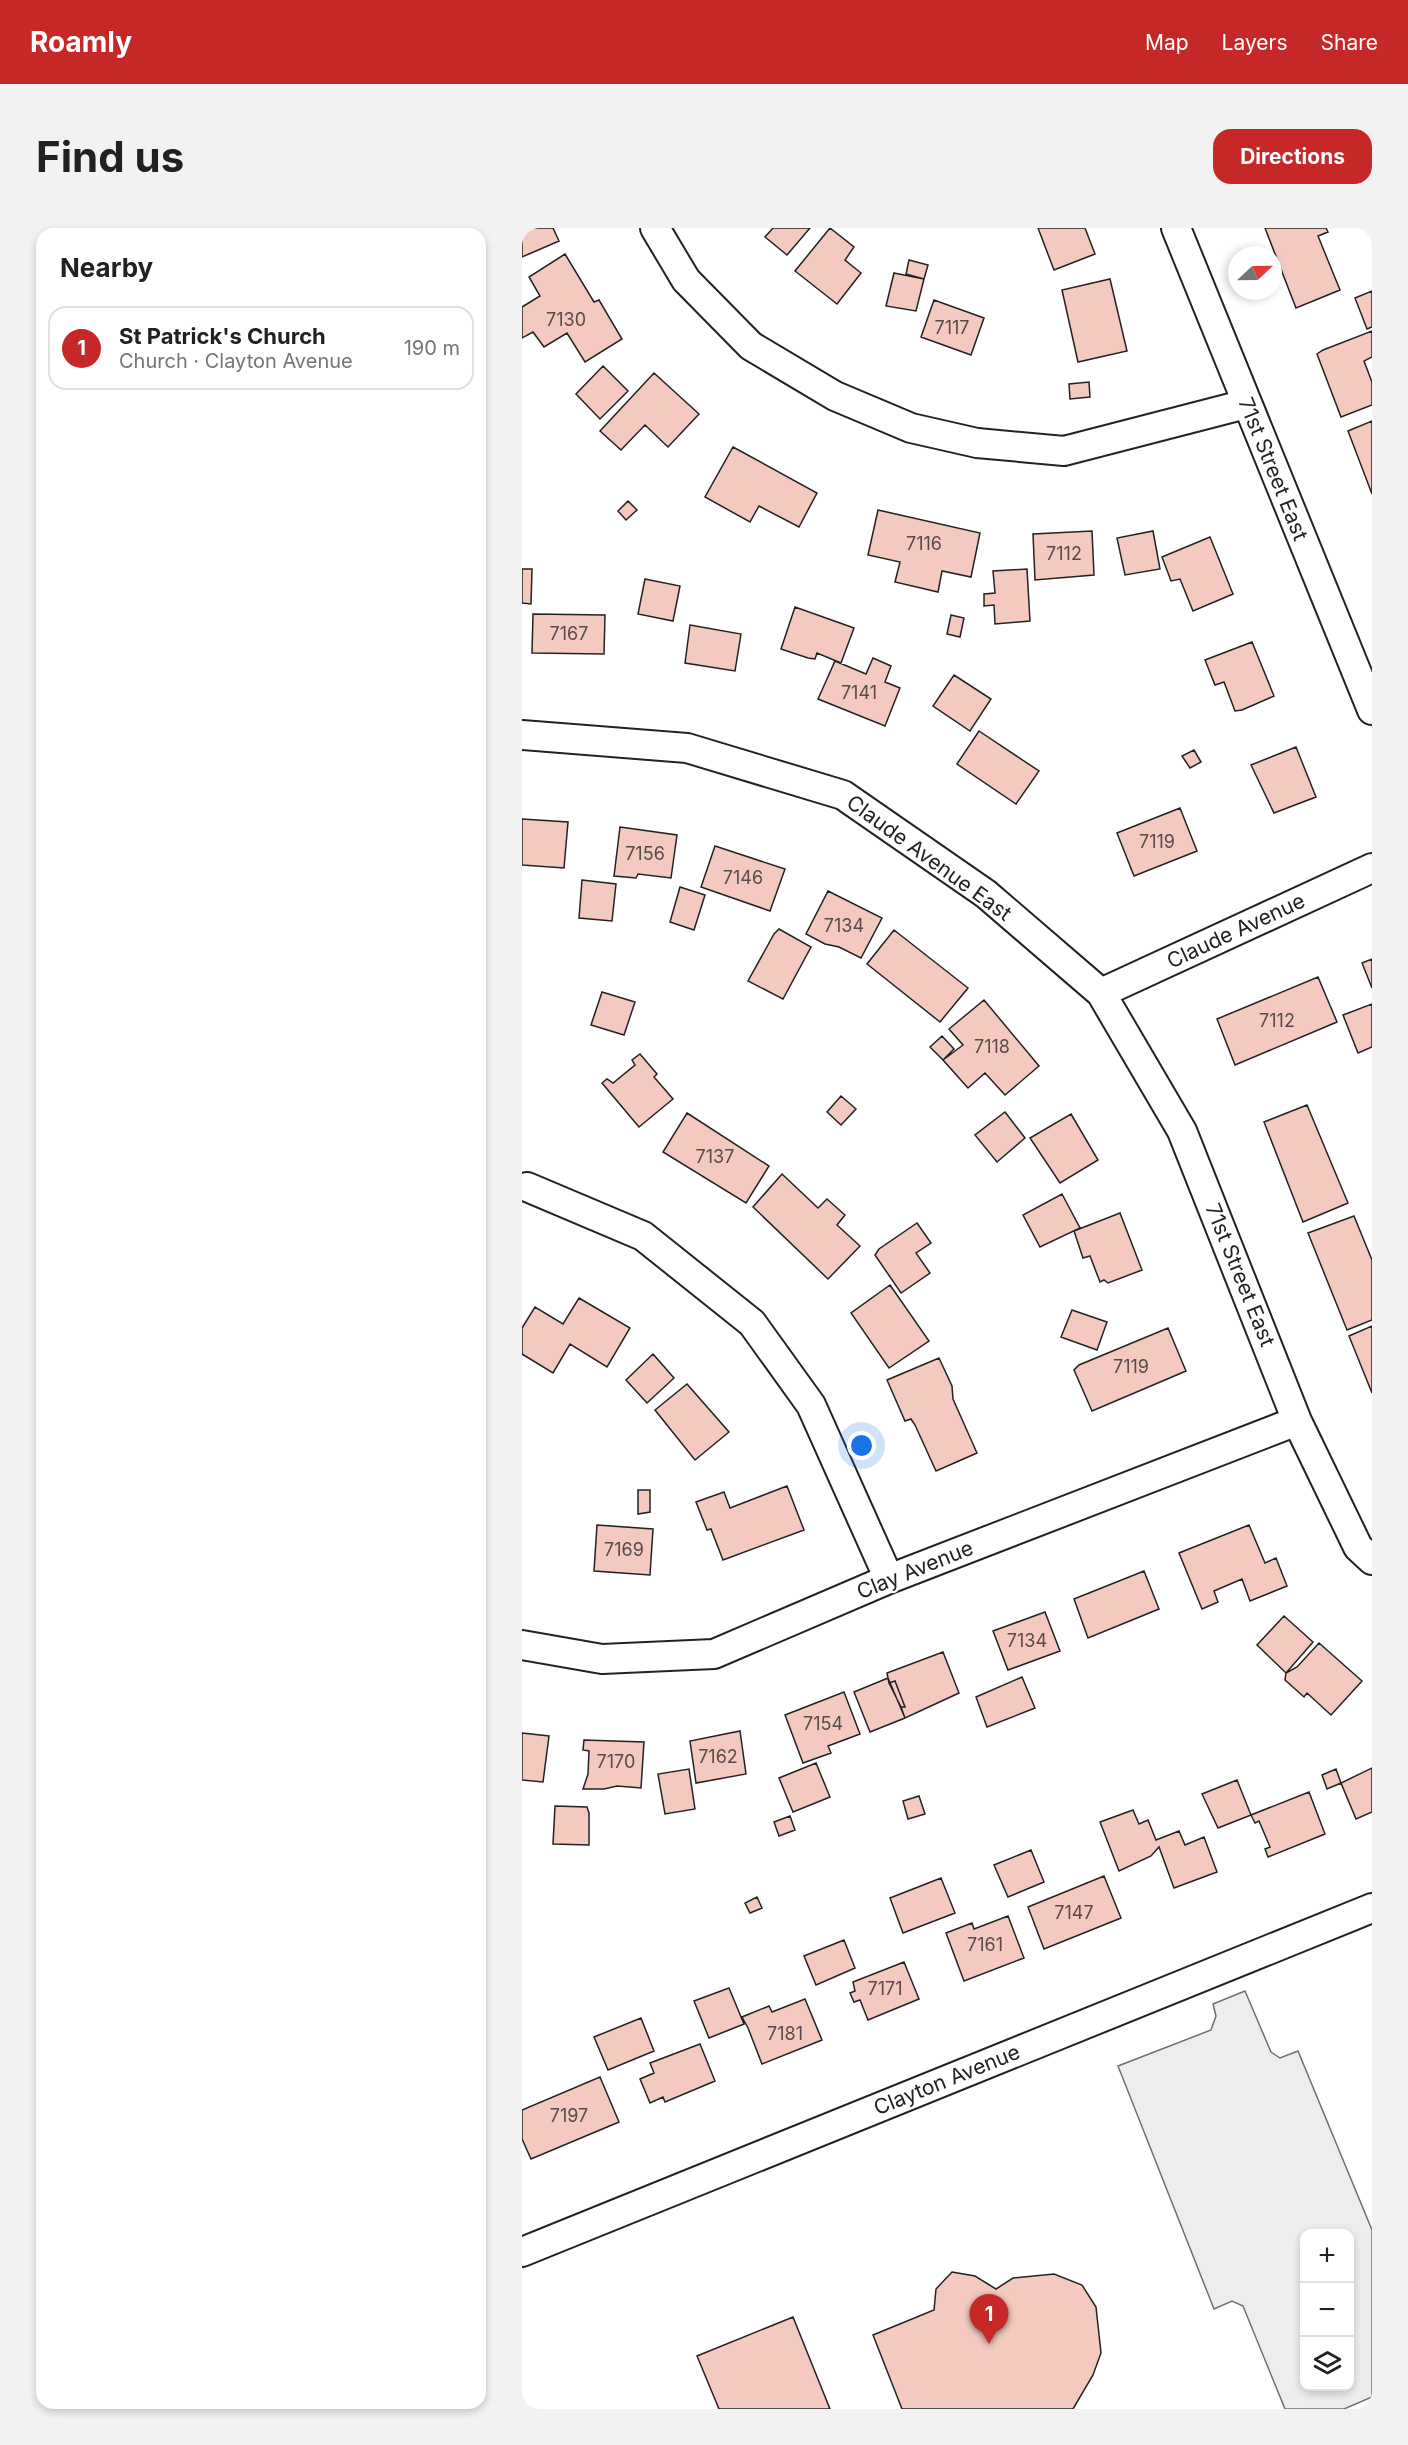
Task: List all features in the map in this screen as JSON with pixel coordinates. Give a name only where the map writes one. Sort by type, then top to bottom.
[{"type":"street","points":[[654,228],[686,280],[751,346],[835,396],[911,428],[977,443],[1065,451],[1246,404]]},
{"type":"street","name":"71st Street East","points":[[1176,228],[1372,710]]},
{"type":"street","name":"Claude Avenue East","points":[[522,735],[687,748],[843,795],[986,894],[1101,993]]},
{"type":"street","name":"Claude Avenue","points":[[1101,993],[1372,868]]},
{"type":"street","name":"71st Street East","points":[[1101,993],[1182,1131],[1297,1421],[1358,1547],[1372,1560]]},
{"type":"street","points":[[527,1187],[643,1236],[752,1323],[811,1405],[889,1579]]},
{"type":"street","name":"Clay Avenue","points":[[522,1645],[602,1659],[714,1654],[889,1579],[1297,1421]]},
{"type":"street","name":"Clayton Avenue","points":[[522,2252],[1372,1908]]},
{"type":"shaded area","points":[[1245,1991],[1271,2052],[1280,2058],[1298,2051],[1372,2230],[1372,2397],[1344,2409],[1285,2409],[1243,2306],[1232,2301],[1214,2309],[1118,2066],[1211,2030],[1216,2016],[1213,2004]]},
{"type":"building","points":[[522,228],[553,228],[559,241],[522,257]]},
{"type":"building","points":[[773,228],[810,228],[787,255],[765,237]]},
{"type":"building","points":[[830,228],[854,247],[845,260],[861,273],[837,304],[795,271]]},
{"type":"building","points":[[1038,228],[1085,228],[1095,254],[1054,270]]},
{"type":"building","points":[[1265,228],[1326,228],[1328,232],[1318,236],[1340,290],[1296,308],[1282,272],[1282,246],[1272,246]]},
{"type":"building","points":[[565,254],[594,302],[599,300],[622,339],[585,362],[567,333],[544,347],[533,332],[522,338],[522,307],[540,296],[529,277]]},
{"type":"building","points":[[909,260],[928,265],[924,279],[906,274]]},
{"type":"building","points":[[894,273],[924,279],[916,311],[886,306]]},
{"type":"building","points":[[1110,279],[1127,351],[1078,362],[1062,290]]},
{"type":"building","points":[[1372,291],[1372,327],[1367,329],[1355,298]]},
{"type":"building","points":[[934,300],[984,318],[971,355],[921,337]]},
{"type":"building","points":[[1372,331],[1372,357],[1364,361],[1372,382],[1372,405],[1341,417],[1317,354]]},
{"type":"building","points":[[603,366],[628,391],[600,419],[576,394]]},
{"type":"building","points":[[654,373],[699,414],[668,447],[645,425],[621,450],[600,431]]},
{"type":"building","points":[[1089,382],[1090,397],[1070,399],[1069,384]]},
{"type":"building","points":[[1372,421],[1372,494],[1348,431]]},
{"type":"building","points":[[733,447],[817,493],[799,527],[759,506],[750,522],[705,497]]},
{"type":"building","points":[[628,501],[637,510],[626,520],[618,511]]},
{"type":"building","points":[[878,510],[980,533],[971,577],[942,571],[938,592],[895,582],[900,562],[868,555]]},
{"type":"building","points":[[1092,531],[1094,575],[1035,580],[1033,534]]},
{"type":"building","points":[[1153,531],[1160,569],[1125,575],[1117,538]]},
{"type":"building","points":[[1210,537],[1233,594],[1193,611],[1180,579],[1171,581],[1162,557]]},
{"type":"building","points":[[522,569],[532,569],[531,604],[522,603]]},
{"type":"building","points":[[1027,569],[1030,621],[995,624],[994,605],[984,606],[984,594],[995,593],[993,571]]},
{"type":"building","points":[[645,579],[680,586],[673,621],[638,614]]},
{"type":"building","points":[[795,607],[854,628],[841,663],[817,653],[815,659],[781,649]]},
{"type":"building","points":[[533,614],[605,615],[604,654],[532,653]]},
{"type":"building","points":[[951,615],[964,618],[960,637],[947,634]]},
{"type":"building","points":[[690,625],[741,634],[735,671],[685,663]]},
{"type":"building","points":[[1252,642],[1274,696],[1235,711],[1224,682],[1215,685],[1205,660]]},
{"type":"building","points":[[873,658],[891,666],[885,682],[900,688],[885,726],[818,699],[835,661],[866,674]]},
{"type":"building","points":[[954,675],[991,699],[970,731],[933,706]]},
{"type":"building","points":[[979,731],[1039,771],[1016,804],[957,764]]},
{"type":"building","points":[[1296,747],[1316,797],[1274,813],[1251,765]]},
{"type":"building","points":[[1194,750],[1201,762],[1190,768],[1182,756]]},
{"type":"building","points":[[1180,808],[1197,851],[1134,876],[1117,833]]},
{"type":"building","points":[[522,819],[568,822],[564,868],[522,865]]},
{"type":"building","points":[[620,827],[677,835],[671,878],[638,874],[636,878],[614,876]]},
{"type":"building","points":[[715,846],[785,869],[770,911],[701,887]]},
{"type":"building","points":[[582,880],[616,884],[612,921],[579,918]]},
{"type":"building","points":[[680,887],[705,895],[694,930],[670,922]]},
{"type":"building","points":[[828,891],[882,918],[861,958],[806,934]]},
{"type":"building","points":[[779,929],[811,947],[783,999],[748,981]]},
{"type":"building","points":[[894,930],[968,988],[940,1022],[867,964]]},
{"type":"building","points":[[1372,959],[1372,988],[1362,963]]},
{"type":"building","points":[[1318,977],[1337,1022],[1235,1065],[1217,1019]]},
{"type":"building","points":[[602,992],[635,1002],[624,1035],[591,1025]]},
{"type":"building","points":[[984,1000],[1039,1066],[1005,1095],[985,1073],[968,1088],[943,1060],[963,1045],[949,1029]]},
{"type":"building","points":[[1372,1004],[1372,1047],[1358,1053],[1343,1015]]},
{"type":"building","points":[[942,1036],[954,1049],[943,1060],[930,1047]]},
{"type":"building","points":[[640,1054],[657,1074],[654,1077],[673,1099],[639,1127],[602,1083],[607,1079],[613,1083],[635,1065],[632,1060]]},
{"type":"building","points":[[841,1096],[856,1109],[841,1125],[827,1112]]},
{"type":"building","points":[[1307,1105],[1348,1203],[1303,1222],[1264,1122]]},
{"type":"building","points":[[1005,1112],[1025,1138],[997,1162],[975,1135]]},
{"type":"building","points":[[687,1113],[769,1166],[746,1203],[663,1152]]},
{"type":"building","points":[[1071,1114],[1098,1160],[1060,1183],[1030,1138]]},
{"type":"building","points":[[782,1174],[818,1208],[827,1199],[845,1215],[837,1225],[860,1246],[828,1279],[753,1207]]},
{"type":"building","points":[[1062,1194],[1080,1228],[1040,1247],[1023,1215]]},
{"type":"building","points":[[1120,1213],[1142,1270],[1108,1283],[1104,1280],[1100,1282],[1090,1256],[1083,1258],[1074,1231]]},
{"type":"building","points":[[1354,1216],[1372,1260],[1372,1320],[1347,1330],[1308,1233]]},
{"type":"building","points":[[917,1223],[931,1243],[916,1253],[930,1273],[901,1293],[875,1255],[879,1249]]},
{"type":"building","points":[[890,1285],[929,1341],[889,1368],[851,1313]]},
{"type":"building","points":[[579,1298],[630,1328],[607,1367],[570,1344],[553,1373],[522,1354],[522,1328],[535,1307],[563,1324]]},
{"type":"building","points":[[1072,1310],[1107,1322],[1097,1350],[1061,1337]]},
{"type":"building","points":[[1372,1326],[1372,1393],[1349,1336]]},
{"type":"building","points":[[1168,1328],[1186,1371],[1092,1411],[1074,1370],[1079,1365]]},
{"type":"building","points":[[653,1354],[674,1378],[647,1403],[626,1380]]},
{"type":"building","points":[[939,1358],[952,1386],[953,1399],[977,1453],[936,1471],[915,1425],[911,1419],[905,1421],[887,1380]]},
{"type":"building","points":[[687,1384],[729,1432],[695,1460],[655,1410]]},
{"type":"building","points":[[787,1486],[804,1530],[723,1560],[711,1529],[707,1530],[696,1502],[724,1492],[730,1508]]},
{"type":"building","points":[[638,1490],[650,1490],[650,1512],[638,1514]]},
{"type":"building","points":[[597,1525],[653,1529],[650,1575],[594,1571]]},
{"type":"building","points":[[1249,1525],[1265,1563],[1276,1558],[1287,1586],[1250,1601],[1242,1579],[1214,1591],[1218,1602],[1202,1609],[1179,1553]]},
{"type":"building","points":[[1144,1571],[1159,1609],[1088,1638],[1074,1599]]},
{"type":"building","points":[[1045,1612],[1060,1651],[1008,1670],[993,1631]]},
{"type":"building","points":[[1284,1616],[1313,1642],[1286,1673],[1257,1645]]},
{"type":"building","points":[[1319,1643],[1362,1681],[1331,1715],[1307,1693],[1304,1697],[1285,1680],[1286,1673],[1297,1667]]},
{"type":"building","points":[[943,1652],[959,1693],[905,1718],[901,1707],[905,1707],[895,1681],[889,1683],[887,1673]]},
{"type":"building","points":[[1022,1677],[1035,1708],[987,1727],[976,1697]]},
{"type":"building","points":[[888,1678],[905,1718],[870,1732],[854,1692]]},
{"type":"building","points":[[895,1681],[905,1707],[901,1707],[889,1683]]},
{"type":"building","points":[[844,1692],[860,1734],[828,1746],[831,1753],[803,1763],[785,1715]]},
{"type":"building","points":[[740,1731],[746,1774],[696,1783],[690,1741]]},
{"type":"building","points":[[522,1733],[549,1736],[543,1782],[522,1780]]},
{"type":"building","points":[[584,1740],[644,1742],[641,1788],[617,1786],[604,1789],[583,1789],[588,1774],[589,1751],[583,1750]]},
{"type":"building","points":[[816,1763],[830,1797],[793,1812],[779,1778]]},
{"type":"building","points":[[1372,1768],[1372,1812],[1356,1819],[1341,1783]]},
{"type":"building","points":[[689,1769],[695,1809],[665,1814],[658,1774]]},
{"type":"building","points":[[1336,1769],[1341,1783],[1327,1789],[1322,1775]]},
{"type":"building","points":[[1237,1780],[1251,1815],[1218,1828],[1202,1794]]},
{"type":"building","points":[[1309,1792],[1325,1834],[1268,1857],[1265,1849],[1270,1847],[1259,1821],[1255,1823],[1251,1815]]},
{"type":"building","points":[[919,1796],[925,1814],[908,1819],[903,1801]]},
{"type":"building","points":[[555,1806],[587,1807],[589,1845],[553,1844]]},
{"type":"building","points":[[1133,1810],[1139,1824],[1148,1820],[1156,1840],[1179,1831],[1185,1845],[1204,1837],[1217,1872],[1174,1888],[1159,1847],[1151,1856],[1119,1871],[1100,1822]]},
{"type":"building","points":[[790,1816],[795,1830],[779,1836],[774,1822]]},
{"type":"building","points":[[1031,1850],[1044,1882],[1008,1897],[994,1865]]},
{"type":"building","points":[[1104,1876],[1121,1918],[1044,1949],[1028,1907]]},
{"type":"building","points":[[941,1878],[955,1913],[903,1933],[890,1898]]},
{"type":"building","points":[[757,1897],[762,1908],[750,1913],[745,1903]]},
{"type":"building","points":[[1008,1916],[1024,1958],[964,1981],[946,1933],[972,1923],[974,1929]]},
{"type":"building","points":[[844,1940],[855,1968],[816,1985],[804,1956]]},
{"type":"building","points":[[904,1962],[919,1999],[868,2020],[860,2000],[854,2002],[850,1993],[855,1991],[853,1982]]},
{"type":"building","points":[[729,1988],[744,2024],[709,2038],[694,2001]]},
{"type":"building","points":[[805,1999],[822,2040],[762,2064],[742,2017],[769,2006],[772,2012]]},
{"type":"building","points":[[641,2018],[654,2051],[608,2070],[594,2037]]},
{"type":"building","points":[[700,2044],[715,2081],[665,2102],[663,2097],[650,2103],[640,2079],[654,2073],[650,2063]]},
{"type":"building","points":[[600,2077],[619,2122],[531,2159],[522,2139],[522,2110]]},
{"type":"building","points":[[952,2272],[975,2276],[996,2289],[1013,2278],[1054,2274],[1082,2285],[1096,2307],[1101,2353],[1093,2375],[1073,2409],[902,2409],[873,2335],[934,2310],[936,2289]]},
{"type":"building","points":[[793,2317],[830,2409],[719,2409],[697,2356]]},
{"type":"place","name":"St Patrick's Church","points":[[989,2344]]}]
